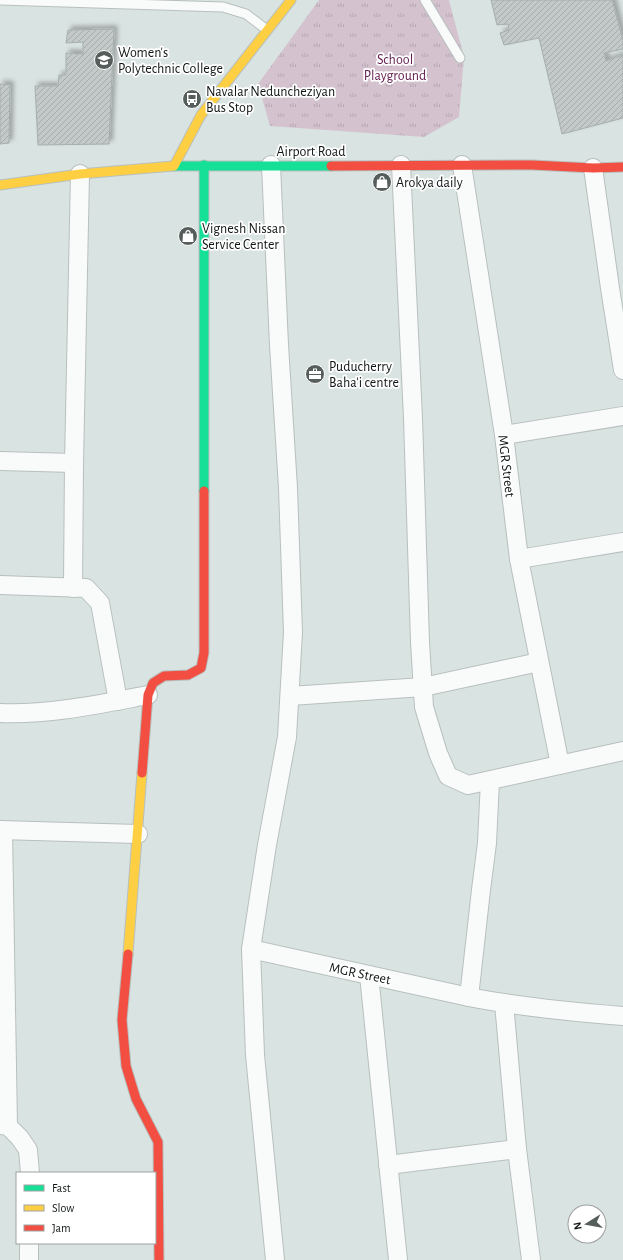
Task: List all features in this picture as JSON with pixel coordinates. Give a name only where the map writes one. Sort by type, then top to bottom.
[{"type":"street","points":[[174,166],[201,115],[291,0]]},
{"type":"street","points":[[271,165],[279,345],[288,488],[293,624],[288,737],[267,845],[250,949],[255,1055],[275,1260]]},
{"type":"street","points":[[401,165],[412,410],[420,642],[424,706],[438,753],[448,776],[468,785],[623,751]]},
{"type":"street","name":"MGR Street","points":[[462,165],[504,435],[519,558],[560,765]]},
{"type":"street","name":"Airport Road","points":[[0,185],[80,174],[174,166],[532,165],[594,168],[623,167]]},
{"type":"street","points":[[159,1260],[158,1142],[136,1099],[126,1066],[122,1020],[132,915],[148,695],[153,683],[164,676],[188,675],[201,668],[204,653],[204,166]]},
{"type":"street","points":[[594,168],[616,287],[623,370]]},
{"type":"street","points":[[73,588],[80,174]]},
{"type":"street","points":[[504,435],[623,416]]},
{"type":"street","points":[[0,461],[74,462]]},
{"type":"street","points":[[519,558],[623,542]]},
{"type":"street","points":[[0,585],[86,588],[100,603],[118,701]]},
{"type":"street","points":[[290,696],[423,687],[539,662]]},
{"type":"street","points":[[0,713],[15,714],[62,710],[148,695]]},
{"type":"street","points":[[469,997],[487,843],[490,780]]},
{"type":"street","points":[[30,1172],[28,1150],[20,1138],[4,1126],[2,830],[138,834]]},
{"type":"street","name":"MGR Street","points":[[250,949],[504,1004],[623,1016]]},
{"type":"street","points":[[370,975],[398,1260]]},
{"type":"street","points":[[504,1004],[516,1149],[531,1260]]},
{"type":"street","points":[[388,1165],[516,1149]]},
{"type":"street","points":[[29,1244],[29,1260]]},
{"type":"lane","points":[[0,0],[222,7],[246,14],[267,30]]},
{"type":"lane","points":[[425,0],[460,58]]},
{"type":"green space","name":"School Playground","points":[[319,0],[449,0],[464,57],[459,117],[424,137],[270,126],[258,84]]},
{"type":"building","points":[[491,0],[612,0],[623,40],[623,49],[604,53],[606,61],[623,55],[623,118],[562,134],[539,38],[504,45],[500,33],[509,30],[508,24],[497,25]]},
{"type":"building","points":[[114,29],[109,144],[38,145],[35,86],[58,86],[59,75],[66,75],[66,53],[83,54],[83,42],[66,43],[68,30]]},
{"type":"building","points":[[0,84],[10,85],[9,143],[0,144]]},
{"type":"traffic: fast","points":[[204,165],[204,491]]},
{"type":"traffic: fast","points":[[173,166],[331,166]]},
{"type":"traffic: slow","points":[[174,166],[201,115],[291,0]]},
{"type":"traffic: slow","points":[[0,185],[80,174],[173,166]]},
{"type":"traffic: slow","points":[[128,954],[142,773]]},
{"type":"traffic: jam","points":[[331,166],[532,165],[593,168],[623,167]]},
{"type":"traffic: jam","points":[[142,773],[148,695],[153,683],[164,676],[188,675],[201,668],[204,653],[204,491]]},
{"type":"traffic: jam","points":[[128,954],[122,1020],[126,1066],[136,1099],[158,1142],[159,1260]]},
{"type":"place","name":"Women's Polytechnic College","points":[[104,60]]},
{"type":"place","name":"Navalar Neduncheziyan Bus Stop","points":[[192,99]]},
{"type":"place","name":"Arokya daily","points":[[382,182]]},
{"type":"place","name":"Vignesh Nissan Service Center","points":[[188,236]]},
{"type":"place","name":"Puducherry Baha'i centre","points":[[315,374]]}]
